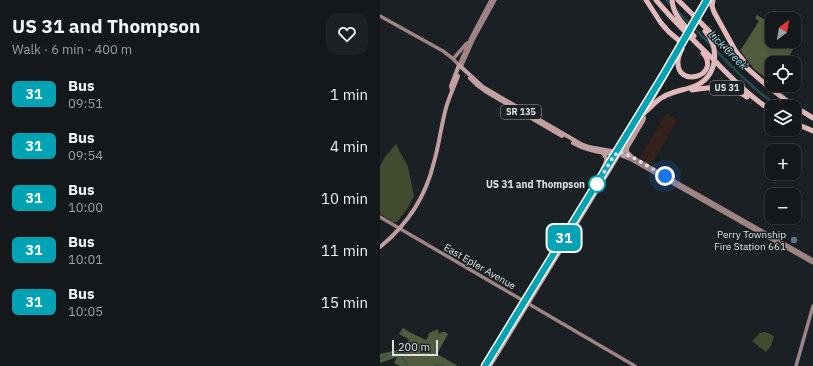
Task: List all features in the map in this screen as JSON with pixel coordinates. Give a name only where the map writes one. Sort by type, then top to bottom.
[{"type":"highway","points":[[646,0],[661,23],[682,43]]},
{"type":"highway","points":[[656,0],[681,31],[706,56],[707,67],[702,74],[696,77],[690,77],[685,76],[680,71],[678,61],[682,49]]},
{"type":"highway","points":[[672,0],[674,10],[680,21],[720,63],[733,80]]},
{"type":"highway","points":[[678,0],[702,23]]},
{"type":"highway","points":[[682,0],[737,60],[780,96],[813,118]]},
{"type":"highway","points":[[708,1],[735,50],[762,82]]},
{"type":"highway","points":[[677,91],[694,86],[701,82],[709,74],[715,57],[715,50],[707,33],[684,6]]},
{"type":"highway","points":[[673,20],[733,80],[749,95],[765,107]]},
{"type":"highway","name":"US 31","points":[[644,114],[665,95],[677,91],[715,87],[740,92],[765,109]]},
{"type":"highway","points":[[801,126],[813,131]]},
{"type":"main road","points":[[380,247],[400,228],[416,206],[423,193],[434,162],[444,116],[460,66],[469,41],[491,0]]},
{"type":"main road","points":[[460,66],[475,35],[495,0]]},
{"type":"main road","points":[[700,15],[708,1]]},
{"type":"main road","name":"US 31","points":[[485,366],[527,303],[601,184],[644,106],[708,1]]},
{"type":"main road","points":[[380,16],[443,51],[460,66]]},
{"type":"main road","points":[[686,38],[682,49],[644,114],[643,121],[627,149],[627,152],[631,156],[813,263]]},
{"type":"main road","points":[[454,60],[469,41]]},
{"type":"main road","name":"SR 135","points":[[460,66],[463,71],[485,91],[578,146],[588,150],[617,153]]},
{"type":"main road","name":"SR 135","points":[[460,66],[483,87],[578,142],[589,147],[617,153]]},
{"type":"main road","points":[[640,120],[644,106]]},
{"type":"main road","name":"US 31","points":[[490,366],[605,170],[644,114]]},
{"type":"main road","points":[[601,152],[606,156],[601,171],[601,178]]},
{"type":"main road","points":[[617,153],[631,156]]},
{"type":"main road","points":[[617,153],[702,198],[813,260]]},
{"type":"main road","points":[[601,184],[605,170]]},
{"type":"main road","name":"East Epler Avenue","points":[[380,217],[635,366]]},
{"type":"main road","points":[[796,366],[813,306]]},
{"type":"shaded area","points":[[666,113],[678,120],[651,165],[639,159]]},
{"type":"green space","points":[[757,15],[765,20],[765,48],[794,48],[790,56],[765,56],[765,78],[754,69],[740,50],[759,21],[755,18]]},
{"type":"green space","points":[[396,144],[408,167],[414,196],[408,208],[397,222],[393,222],[380,214],[380,166],[385,157]]},
{"type":"green space","points":[[403,328],[426,340],[429,333],[438,329],[439,334],[445,332],[448,334],[437,354],[458,366],[400,366],[394,363],[397,357],[380,363],[380,354],[404,347],[409,339],[399,334]]},
{"type":"green space","points":[[765,332],[774,336],[771,346],[766,352],[752,341],[760,333]]},
{"type":"water","name":"Lick Creek","points":[[665,0],[668,0],[744,77],[772,100],[766,99],[723,59]]},
{"type":"waterway","points":[[380,359],[395,353],[401,355],[408,366]]},
{"type":"waterway","points":[[434,366],[438,364],[443,366]]},
{"type":"bus line","name":"31","points":[[485,366],[664,74],[707,0]]},
{"type":"place","name":"US 31 and Thompson","points":[[597,184]]},
{"type":"place","name":"Perry Township Fire Station 661","points":[[794,240]]},
{"type":"route","points":[[597,184],[615,154],[618,155],[620,152],[634,158],[665,176]]}]
